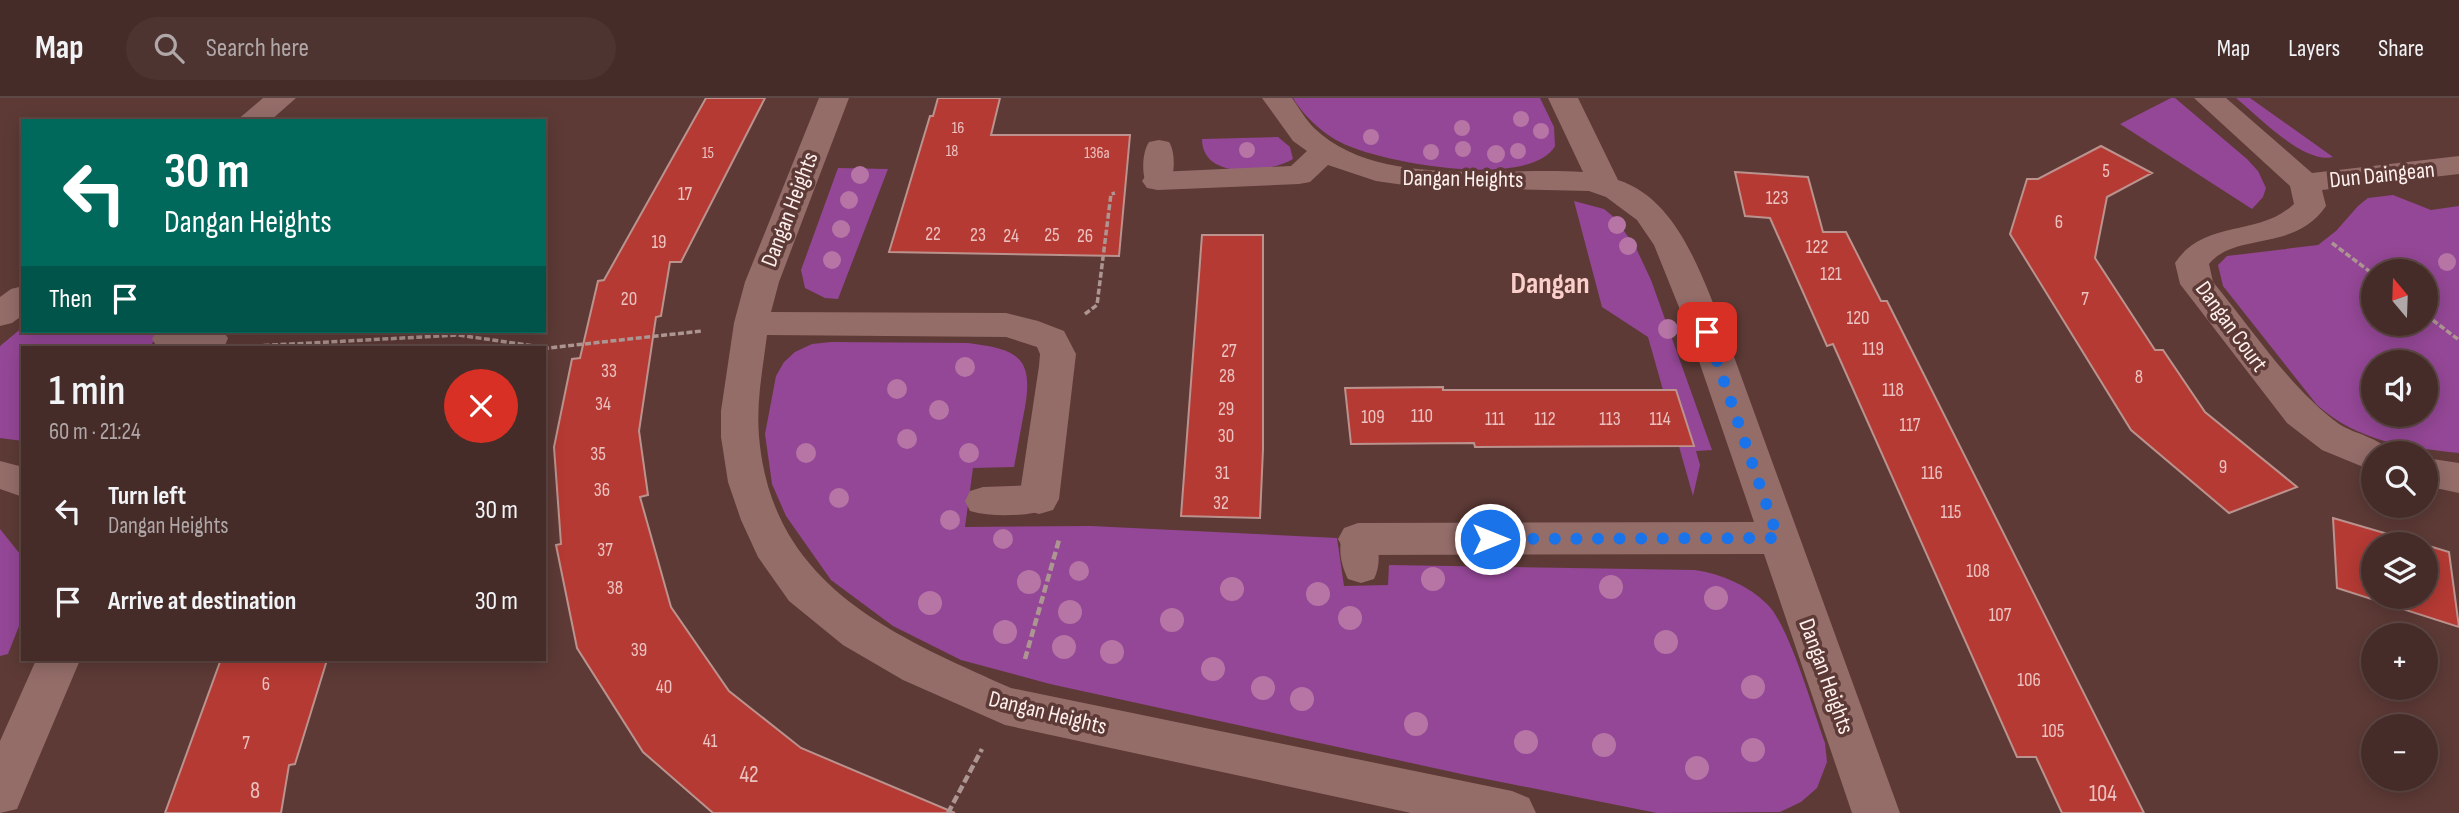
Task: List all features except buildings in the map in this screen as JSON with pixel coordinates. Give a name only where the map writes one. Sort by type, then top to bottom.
[{"type":"street","points":[[254,119],[281,98]]},
{"type":"street","name":"Dangan Heights","points":[[834,98],[774,245],[751,323],[740,411],[740,438],[748,482],[772,545],[804,589],[858,632],[919,667],[1004,706],[1512,813]]},
{"type":"street","name":"Dangan Heights","points":[[1277,98],[1297,128],[1325,151],[1393,177],[1578,180],[1605,185],[1629,197],[1647,213],[1670,245],[1707,332],[1876,813]]},
{"type":"street","points":[[1563,98],[1605,185]]},
{"type":"street","points":[[2209,98],[2305,183],[2310,206],[2301,218]]},
{"type":"street","points":[[1158,181],[1299,175],[1325,151]]},
{"type":"street","name":"Dun Daingean","points":[[2305,183],[2459,165]]},
{"type":"street","name":"Dangan Court","points":[[2301,218],[2263,234],[2212,243],[2198,251],[2192,263],[2192,271],[2197,284],[2289,403],[2314,427],[2361,451]]},
{"type":"street","points":[[0,315],[21,299]]},
{"type":"street","points":[[751,323],[1006,326],[1051,339],[1058,354],[1039,499]]},
{"type":"street","points":[[2438,474],[2459,478]]},
{"type":"street","points":[[0,475],[21,481]]},
{"type":"street","points":[[1359,553],[1778,538]]},
{"type":"street","points":[[0,794],[58,661]]},
{"type":"lane","points":[[1158,181],[1159,148]]},
{"type":"lane","points":[[168,339],[208,343]]},
{"type":"lane","points":[[983,501],[1039,499]]},
{"type":"path","points":[[1051,339],[1097,305],[1111,194],[1158,181]]},
{"type":"path","points":[[2301,218],[2361,265]]},
{"type":"path","points":[[546,348],[751,323]]},
{"type":"path","points":[[2438,324],[2459,340]]},
{"type":"path","points":[[267,346],[458,335],[534,346]]},
{"type":"path","points":[[948,813],[1022,668],[1064,522],[1039,499]]},
{"type":"shaded area","points":[[1293,98],[1540,98],[1554,127],[1555,146],[1540,159],[1516,167],[1486,170],[1419,164],[1387,158],[1340,142],[1314,123]]},
{"type":"shaded area","points":[[2175,98],[2258,171],[2266,188],[2263,197],[2252,209],[2120,124]]},
{"type":"shaded area","points":[[2236,98],[2250,98],[2333,157],[2321,157],[2295,146]]},
{"type":"shaded area","points":[[1278,137],[1290,147],[1293,159],[1269,168],[1254,170],[1238,170],[1213,162],[1205,152],[1202,139]]},
{"type":"shaded area","points":[[838,168],[888,169],[838,299],[825,298],[805,288],[801,270]]},
{"type":"shaded area","points":[[2393,195],[2431,210],[2459,206],[2459,453],[2438,450],[2438,441],[2384,441],[2349,427],[2333,417],[2317,405],[2223,286],[2218,265],[2227,256],[2318,245],[2336,231],[2368,198]]},
{"type":"shaded area","points":[[1574,201],[1604,209],[1615,218],[1636,248],[1651,280],[1712,450],[1696,451],[1700,465],[1693,496],[1648,337],[1602,307]]},
{"type":"shaded area","points":[[21,329],[21,333],[160,333],[150,346],[21,346],[21,441],[0,438],[0,346]]},
{"type":"shaded area","points":[[831,342],[985,345],[1010,352],[1024,366],[1027,390],[1014,467],[973,468],[965,527],[1091,526],[1337,538],[1344,586],[1388,585],[1389,565],[1695,570],[1734,581],[1767,604],[1784,630],[1792,649],[1825,743],[1827,762],[1817,788],[1801,802],[1780,812],[1657,813],[1466,775],[1050,684],[961,660],[893,626],[831,580],[786,516],[772,484],[765,434],[776,376],[784,362],[795,352],[812,344]]},
{"type":"shaded area","points":[[0,529],[21,557],[21,621],[8,654],[0,656]]},
{"type":"district","name":"Dangan","points":[[1550,283]]},
{"type":"route","points":[[1490,539],[1778,538],[1707,332]]}]
